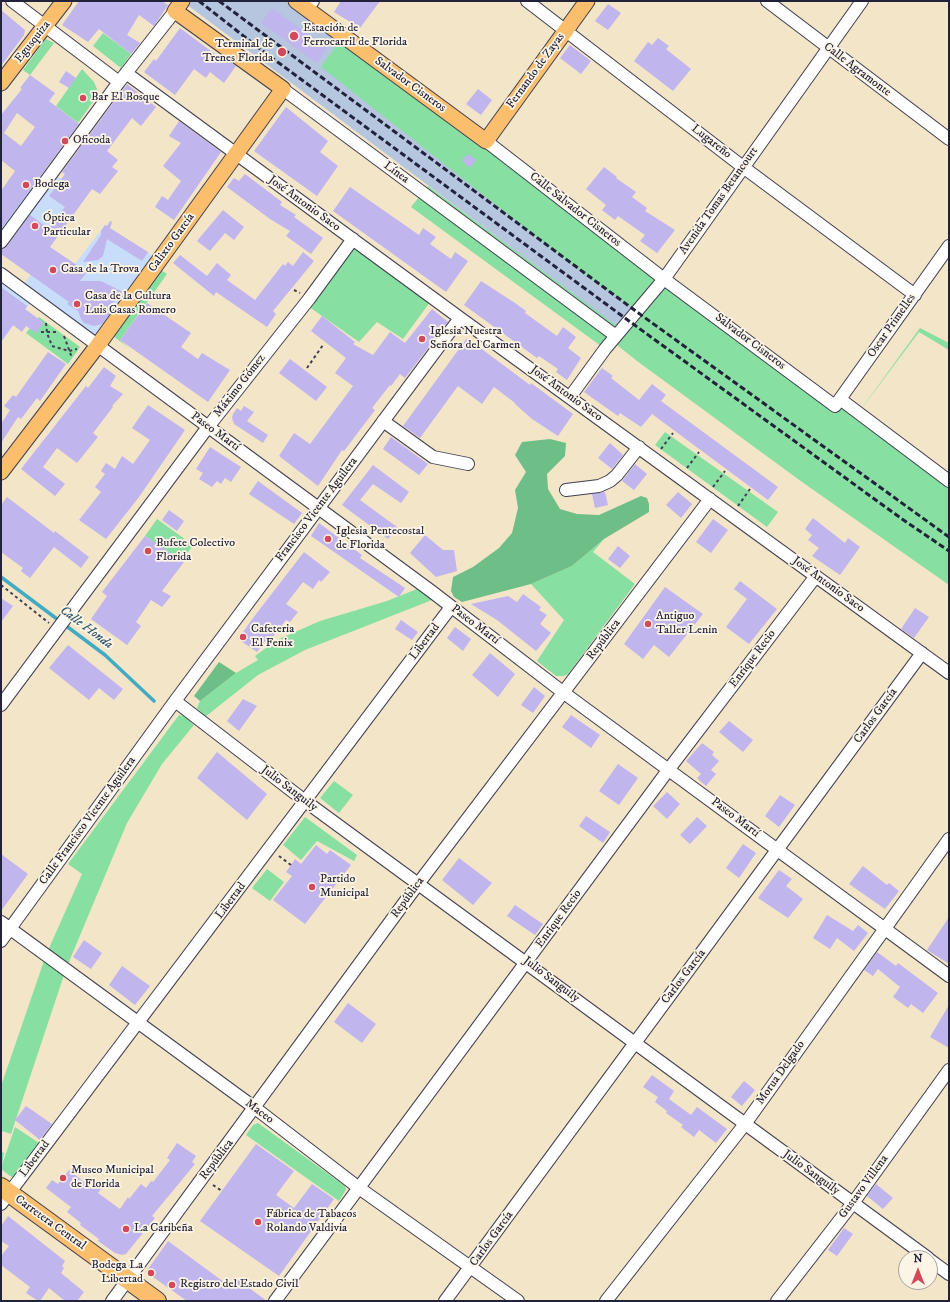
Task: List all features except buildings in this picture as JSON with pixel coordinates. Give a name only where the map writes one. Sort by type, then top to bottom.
[{"type":"highway","name":"Carretera Central","points":[[4,1195],[157,1301]]},
{"type":"main road","name":"Egusquiza","points":[[1,83],[64,1]]},
{"type":"main road","name":"Fernando de Zayas","points":[[486,141],[587,1]]},
{"type":"main road","name":"Salvador Cisneros","points":[[305,4],[486,141]]},
{"type":"main road","name":"Línea","points":[[178,6],[283,89]]},
{"type":"main road","name":"Calixto García","points":[[1,472],[98,345],[283,89]]},
{"type":"street","name":"José Antonio Saco","points":[[12,1],[46,26],[236,154],[949,673]]},
{"type":"street","name":"Lugareño","points":[[527,1],[743,167],[915,295]]},
{"type":"street","name":"Calle Agramonte","points":[[766,1],[949,139]]},
{"type":"street","name":"Avenida Tomas Betancourt","points":[[570,397],[616,336],[664,279],[862,1]]},
{"type":"street","points":[[1,242],[122,77],[178,6]]},
{"type":"street","name":"Línea","points":[[283,89],[616,336]]},
{"type":"street","name":"Calle Salvador Cisneros","points":[[486,141],[664,279]]},
{"type":"street","name":"Máximo Gómez","points":[[58,628],[208,427],[309,299],[352,239]]},
{"type":"street","name":"Oscar Primelles","points":[[838,403],[949,246]]},
{"type":"street","name":"Paseo Martí","points":[[1,274],[452,607],[564,693],[949,976]]},
{"type":"street","name":"Salvador Cisneros","points":[[664,279],[949,481]]},
{"type":"street","name":"Francisco Vicente Aguilera","points":[[175,701],[460,318]]},
{"type":"street","points":[[383,421],[433,457],[468,464]]},
{"type":"street","points":[[566,490],[599,486],[610,481],[617,475],[639,447]]},
{"type":"street","name":"República","points":[[112,1301],[418,884],[564,693],[708,497]]},
{"type":"street","name":"Enrique Recio","points":[[275,1301],[527,963],[669,769],[816,576]]},
{"type":"street","name":"Libertad","points":[[4,1195],[270,850],[305,801],[452,607]]},
{"type":"street","points":[[1,705],[58,628]]},
{"type":"street","name":"Carlos García","points":[[445,1301],[778,851],[922,653]]},
{"type":"street","name":"Julio Sanguily","points":[[175,701],[305,801],[917,1250]]},
{"type":"street","name":"Calle Francisco Vicente Aguilera","points":[[1,941],[6,926],[175,701]]},
{"type":"street","name":"Morua Delgado","points":[[606,1301],[745,1124],[884,927],[949,839]]},
{"type":"street","name":"Maceo","points":[[6,926],[255,1108],[359,1188],[518,1301]]},
{"type":"street","name":"Gustavo Villena","points":[[777,1301],[853,1203],[949,1070]]},
{"type":"street","points":[[938,1266],[949,1274]]},
{"type":"path","points":[[45,306],[47,333],[52,346],[69,351],[98,345]]},
{"type":"path","points":[[41,332],[47,333],[62,331],[77,372]]},
{"type":"path","points":[[308,368],[323,345]]},
{"type":"path","points":[[654,458],[673,434]]},
{"type":"path","points":[[680,477],[699,452]]},
{"type":"path","points":[[708,497],[725,471]]},
{"type":"path","points":[[732,515],[750,489]]},
{"type":"path","points":[[1,585],[58,628]]},
{"type":"path","points":[[270,850],[291,865]]},
{"type":"shaded area","points":[[182,1],[285,1],[489,154],[949,565],[601,315]]},
{"type":"shaded area","points":[[20,165],[45,182],[52,173],[86,196],[50,247],[75,264],[105,225],[159,260],[98,345],[34,298],[1,342],[1,274],[21,288],[50,248],[47,251],[12,227],[1,242],[1,191]]},
{"type":"green space","points":[[103,33],[131,54],[121,68],[93,46]]},
{"type":"green space","points":[[343,36],[856,416],[949,482],[949,585],[802,482],[612,341],[605,349],[411,207],[428,186],[621,329],[637,311],[585,275],[321,67]]},
{"type":"green space","points":[[46,39],[54,43],[30,75],[23,70]]},
{"type":"green space","points":[[82,69],[94,82],[97,89],[97,96],[78,123],[56,106]]},
{"type":"green space","points":[[353,239],[433,298],[403,339],[377,322],[359,342],[305,304]]},
{"type":"green space","points":[[161,270],[167,274],[120,340],[129,348],[113,336]]},
{"type":"green space","points":[[39,317],[80,347],[68,364],[26,333]]},
{"type":"green space","points":[[920,328],[949,343],[949,350],[919,332],[856,416]]},
{"type":"green space","points":[[665,432],[778,512],[767,527],[655,445]]},
{"type":"green space","points":[[550,439],[566,443],[565,456],[547,474],[548,489],[560,509],[577,514],[599,515],[641,496],[647,498],[649,512],[604,539],[572,566],[531,584],[462,602],[454,597],[451,591],[453,577],[473,567],[499,548],[512,533],[518,508],[515,490],[526,472],[515,455],[522,442]]},
{"type":"green space","points":[[157,519],[193,545],[182,561],[145,536]]},
{"type":"green space","points":[[604,539],[593,552],[635,584],[568,674],[564,676],[556,676],[537,661],[564,620],[531,584],[572,566]]},
{"type":"green space","points":[[417,589],[432,600],[305,650],[258,675],[205,717],[197,708],[200,701],[236,673],[258,660],[255,656],[277,640],[320,621],[387,601]]},
{"type":"green space","points":[[219,662],[236,673],[200,701],[194,696]]},
{"type":"green space","points":[[179,715],[184,716],[194,725],[162,764],[127,823],[66,969],[11,1134],[2,1131],[1,1134],[1,1086],[46,955],[82,874],[68,864]]},
{"type":"green space","points":[[334,781],[353,795],[339,813],[320,798]]},
{"type":"green space","points":[[305,817],[357,855],[354,861],[317,841],[301,860],[283,845]]},
{"type":"green space","points":[[267,869],[284,882],[270,901],[252,888]]},
{"type":"green space","points":[[258,1123],[345,1186],[346,1190],[339,1201],[246,1135],[253,1125]]},
{"type":"green space","points":[[15,1127],[39,1143],[14,1179],[1,1169],[1,1152],[4,1153],[2,1165]]},
{"type":"waterway","name":"Calle Honda","points":[[1,577],[105,655],[154,701]]},
{"type":"railway","points":[[199,1],[264,52],[629,321],[902,519],[949,551]]},
{"type":"railway","points":[[219,1],[637,312],[949,537]]},
{"type":"place","name":"Estación de Ferrocarril de Florida","points":[[294,36]]},
{"type":"place","name":"Terminal de Trenes Florida","points":[[282,52]]},
{"type":"place","name":"Bar El Bosque","points":[[83,98]]},
{"type":"place","name":"Oficoda","points":[[65,141]]},
{"type":"place","name":"Bodega","points":[[26,185]]},
{"type":"place","name":"Óptica Particular","points":[[35,226]]},
{"type":"place","name":"Casa de la Trova","points":[[53,270]]},
{"type":"place","name":"Casa de la Cultura Luis Casas Romero","points":[[77,304]]},
{"type":"place","name":"Iglesia Nuestra Señora del Carmen","points":[[422,339]]},
{"type":"place","name":"Iglesia Pentecostal de Florida","points":[[328,539]]},
{"type":"place","name":"Bufete Colectivo Florida","points":[[148,551]]},
{"type":"place","name":"Antiguo Taller Lenin","points":[[648,624]]},
{"type":"place","name":"Cafeteria El Fenix","points":[[243,637]]},
{"type":"place","name":"Partido Municipal","points":[[312,887]]},
{"type":"place","name":"Museo Municipal de Florida","points":[[63,1178]]},
{"type":"place","name":"Fábrica de Tabacos Rolando Valdivia","points":[[258,1222]]},
{"type":"place","name":"La Caribeña","points":[[126,1229]]},
{"type":"place","name":"Bodega La Libertad","points":[[151,1273]]},
{"type":"place","name":"Registro del Estado Civil","points":[[172,1285]]}]
